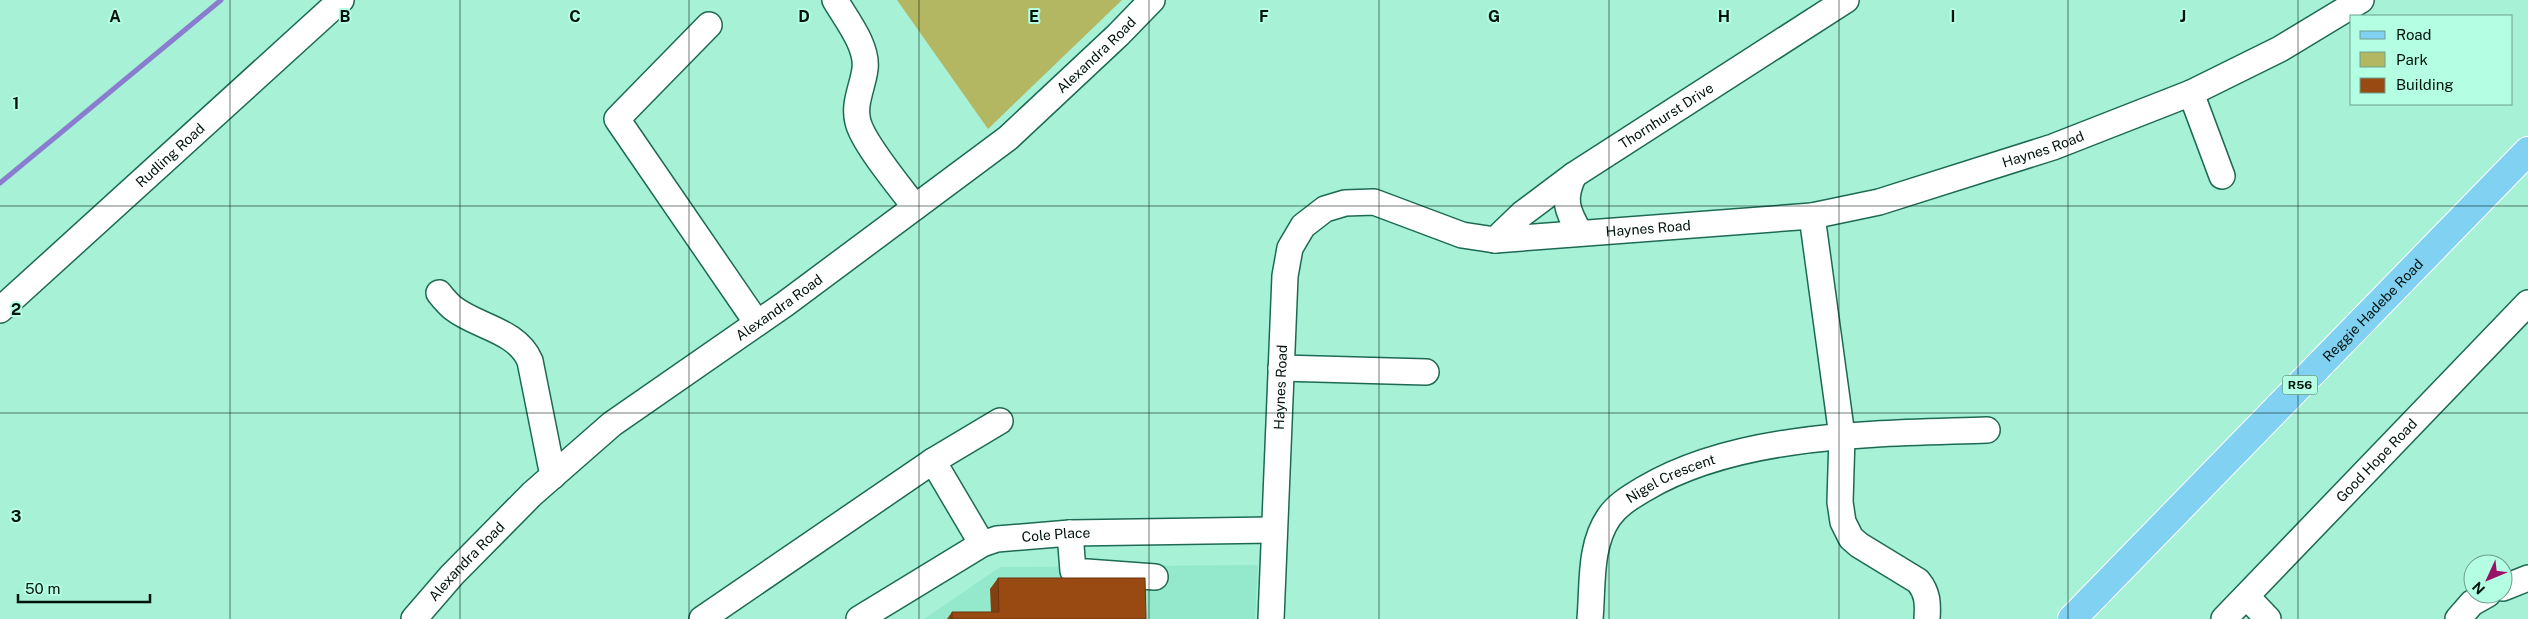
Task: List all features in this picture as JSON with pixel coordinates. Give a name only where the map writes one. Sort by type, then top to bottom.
[{"type":"main road","name":"Reggie Hadebe Road","points":[[2072,619],[2528,151]]},
{"type":"street","name":"Rudling Road","points":[[0,310],[341,0]]},
{"type":"street","points":[[835,0],[856,36],[866,67],[857,105],[857,121],[863,135],[915,207]]},
{"type":"street","name":"Alexandra Road","points":[[414,619],[452,575],[552,476],[612,424],[757,323],[1008,138],[1118,35],[1152,0]]},
{"type":"street","name":"Thornhurst Drive","points":[[1495,240],[1522,214],[1574,174],[1846,0]]},
{"type":"street","name":"Haynes Road","points":[[1271,619],[1285,276],[1290,248],[1303,226],[1324,209],[1345,203],[1374,202],[1462,236],[1495,240],[1812,216],[1879,202],[1980,171],[2053,147],[2191,93],[2280,49],[2361,0]]},
{"type":"street","points":[[709,25],[616,119],[757,323]]},
{"type":"street","points":[[2191,93],[2222,176]]},
{"type":"street","points":[[1574,174],[1567,189],[1568,210],[1580,233]]},
{"type":"street","points":[[1812,216],[1842,436],[1840,502],[1845,529],[1859,545],[1918,581],[1926,594],[1928,619]]},
{"type":"street","points":[[439,293],[453,308],[514,340],[526,351],[530,361],[552,476]]},
{"type":"street","name":"Good Hope Road","points":[[2224,619],[2528,303]]},
{"type":"street","points":[[1280,368],[1426,372]]},
{"type":"street","points":[[702,619],[933,461],[1000,421]]},
{"type":"street","name":"Nigel Crescent","points":[[1590,619],[1595,546],[1608,518],[1617,506],[1659,480],[1708,460],[1752,450],[1842,436],[1987,430]]},
{"type":"street","points":[[933,461],[982,544]]},
{"type":"street","name":"Cole Place","points":[[859,619],[982,544],[1004,538],[1070,533],[1274,530]]},
{"type":"street","points":[[1070,533],[1073,571],[1156,577]]},
{"type":"street","points":[[2513,584],[2528,578]]},
{"type":"street","points":[[2247,597],[2268,619]]},
{"type":"street","points":[[2458,619],[2471,604]]},
{"type":"shaded area","points":[[1258,565],[1255,619],[924,619],[1000,567]]},
{"type":"green space","points":[[897,0],[1122,0],[988,129]]},
{"type":"building","points":[[998,578],[1145,578],[1146,619],[952,619],[952,612],[999,612]]},
{"type":"waterway","points":[[0,183],[221,0]]}]
